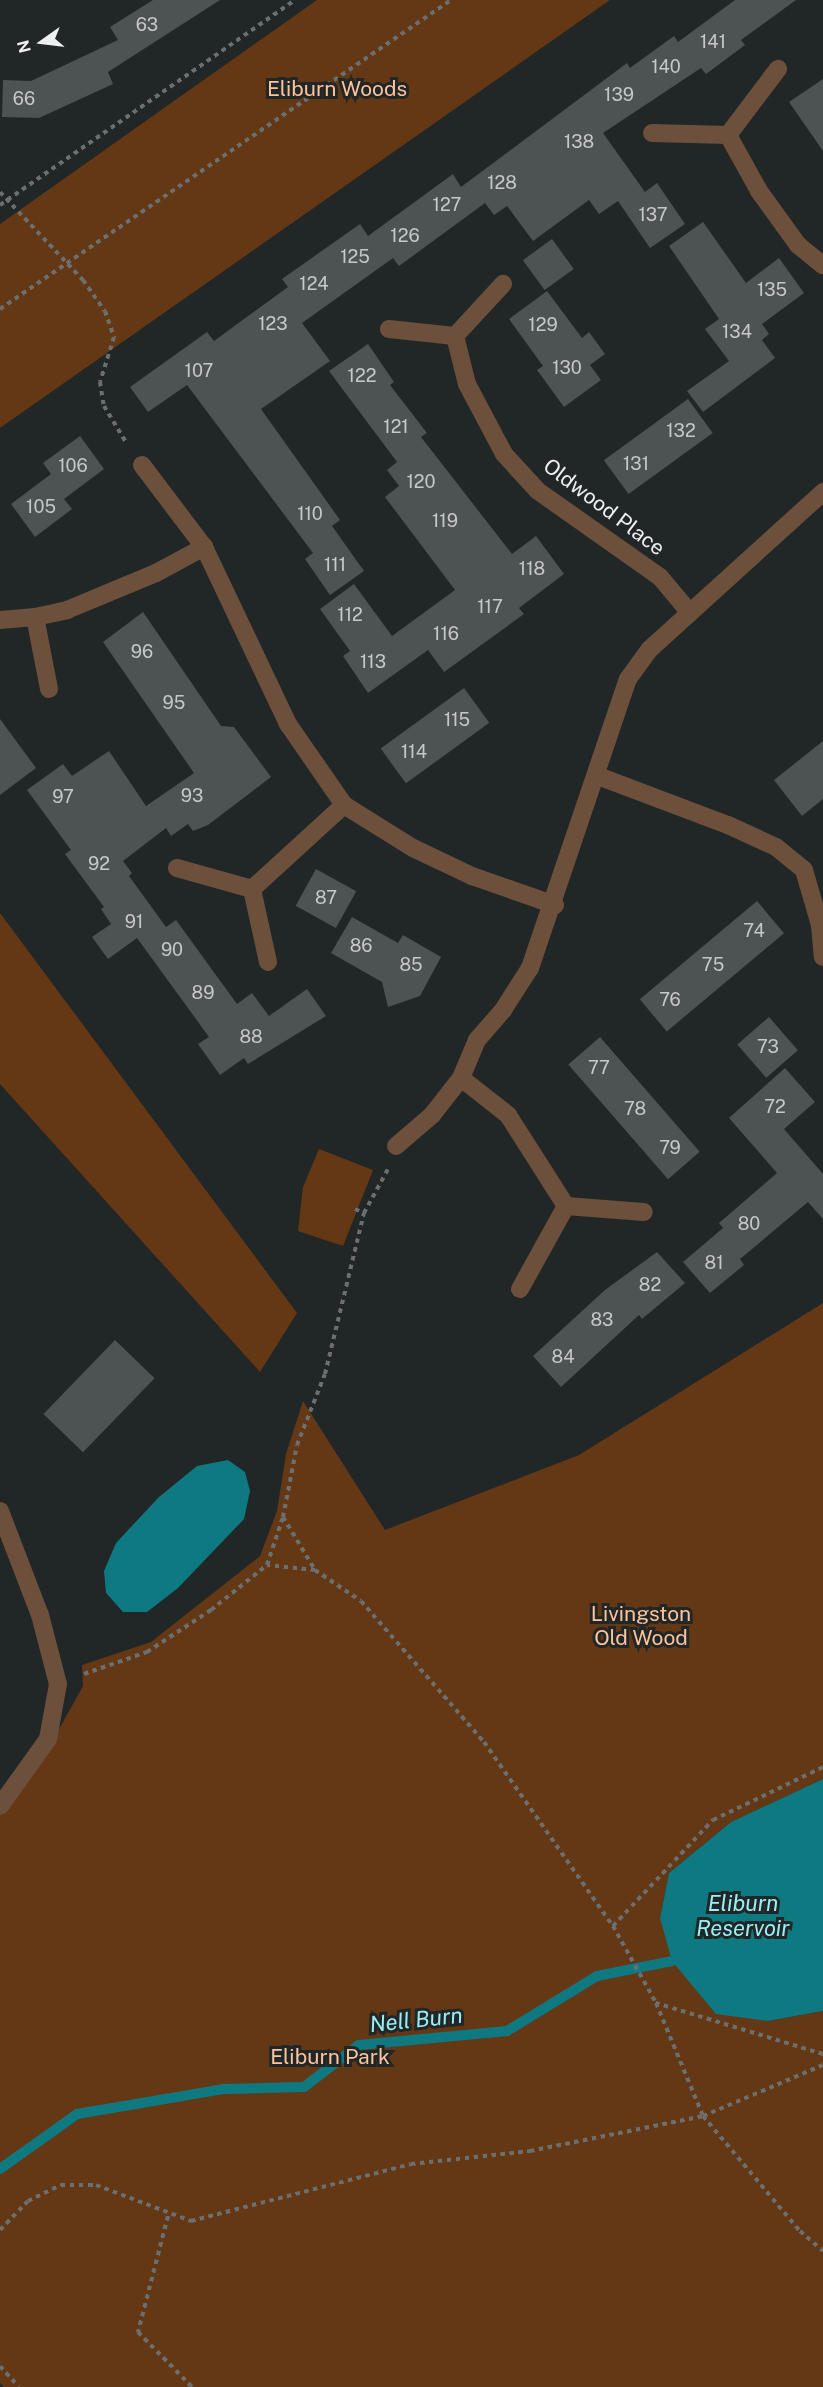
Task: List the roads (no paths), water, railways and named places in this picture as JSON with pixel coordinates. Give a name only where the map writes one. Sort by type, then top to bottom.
[{"type":"street","points":[[728,135],[778,69]]},
{"type":"street","points":[[652,133],[728,135]]},
{"type":"street","points":[[728,135],[759,191],[791,236],[823,265]]},
{"type":"street","points":[[389,329],[455,336],[504,284]]},
{"type":"street","name":"Oldwood Place","points":[[455,336],[467,384],[504,454],[538,491],[660,577],[690,613]]},
{"type":"street","points":[[142,465],[204,547],[288,724],[345,805],[412,848],[472,876],[555,905]]},
{"type":"street","points":[[396,1146],[432,1115],[461,1078],[477,1040],[503,1010],[530,968],[555,905],[628,679],[650,649],[823,492]]},
{"type":"street","points":[[0,620],[35,618],[67,610],[156,573],[204,547]]},
{"type":"street","points":[[35,618],[49,689]]},
{"type":"street","points":[[598,776],[776,847],[804,870],[820,925],[823,957]]},
{"type":"street","points":[[252,889],[345,805]]},
{"type":"street","points":[[177,868],[252,889]]},
{"type":"street","points":[[252,889],[268,962]]},
{"type":"street","points":[[461,1078],[508,1114],[566,1206]]},
{"type":"street","points":[[566,1206],[644,1212]]},
{"type":"street","points":[[519,1289],[566,1206]]},
{"type":"street","points":[[0,1511],[39,1615],[58,1683],[48,1739],[0,1806]]},
{"type":"water","points":[[228,1460],[245,1472],[250,1491],[244,1519],[178,1588],[147,1612],[123,1612],[106,1593],[104,1571],[116,1543],[159,1497],[197,1466]]},
{"type":"water","name":"Eliburn Reservoir","points":[[823,1779],[823,2011],[768,2021],[716,2014],[672,1961],[660,1918],[669,1873],[731,1822]]},
{"type":"waterway","name":"Nell Burn","points":[[0,2169],[77,2114],[223,2089],[304,2087],[359,2045],[507,2031],[597,1976],[672,1961]]},
{"type":"park label","name":"Eliburn Woods","points":[[337,89]]},
{"type":"park label","name":"Livingston Old Wood","points":[[641,1626]]},
{"type":"park label","name":"Eliburn Park","points":[[330,2057]]}]
